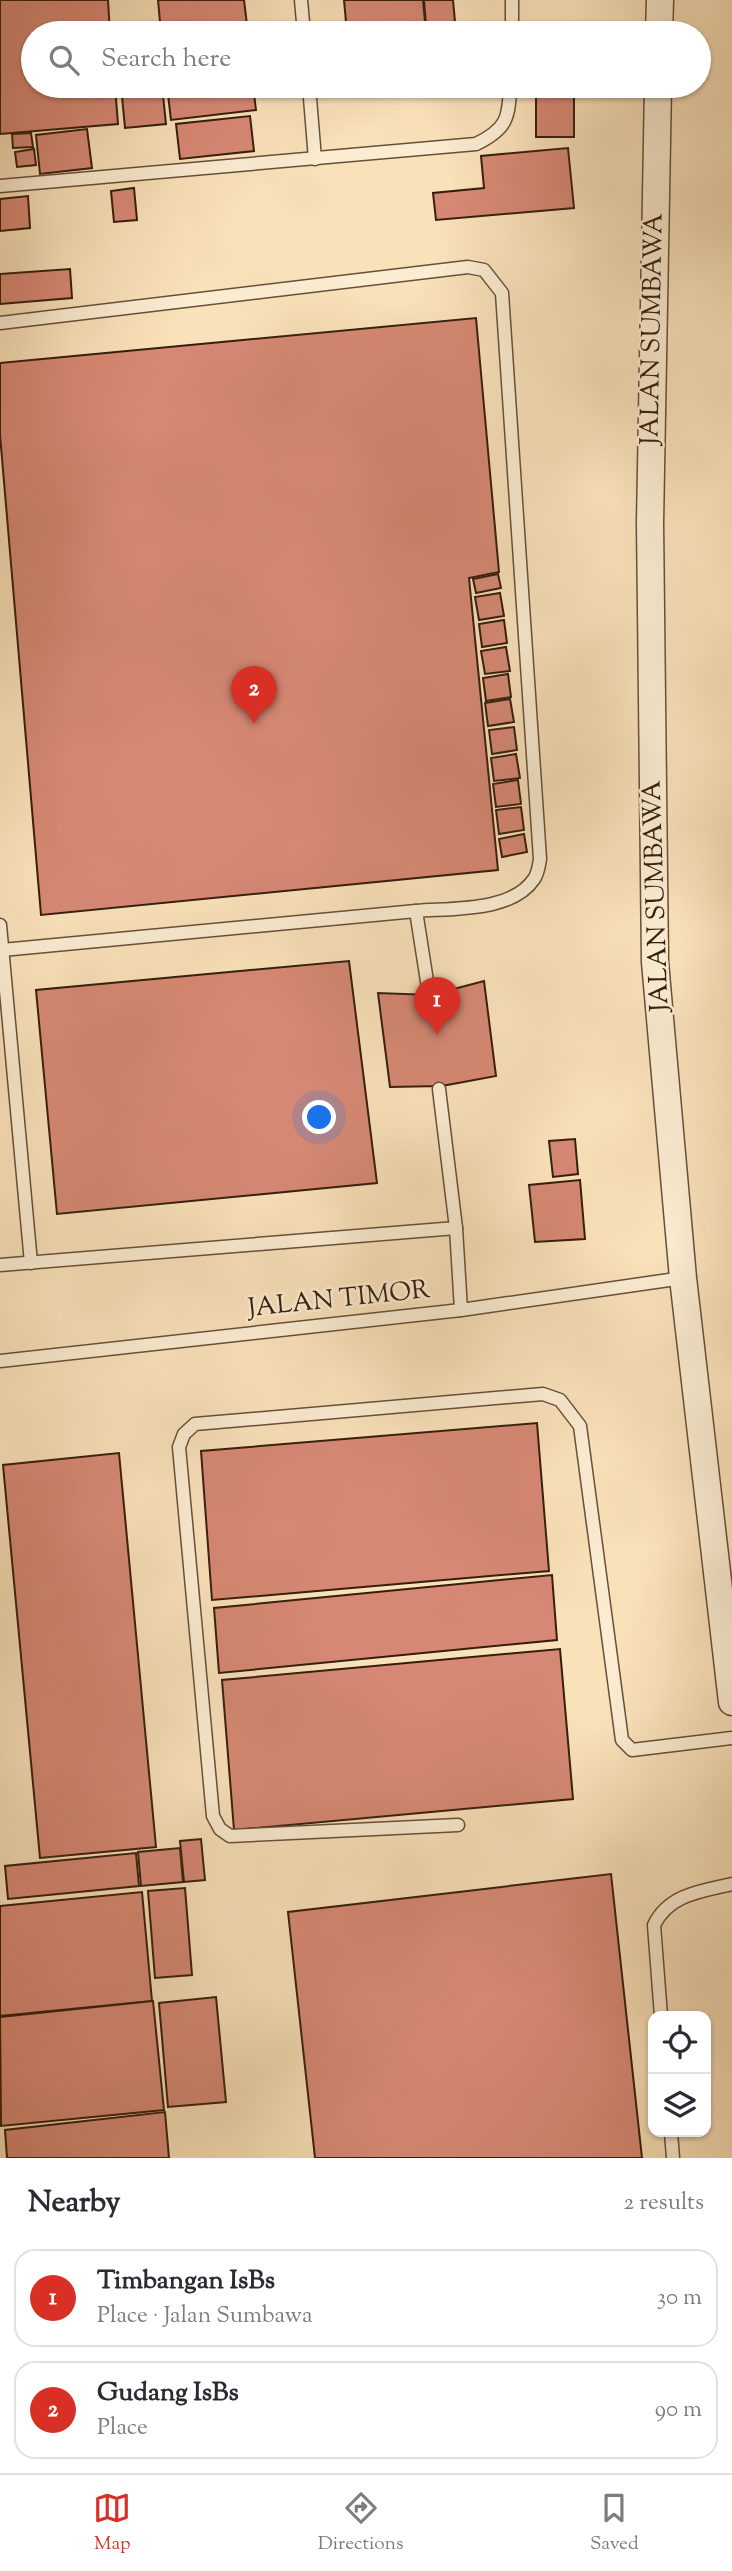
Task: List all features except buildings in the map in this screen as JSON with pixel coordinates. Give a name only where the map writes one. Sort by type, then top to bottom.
[{"type":"street","points":[[659,21],[660,0]]},
{"type":"street","name":"JALAN SUMBAWA","points":[[658,98],[650,523],[655,962],[683,1279],[732,1702]]},
{"type":"lane","points":[[301,0],[303,21]]},
{"type":"lane","points":[[512,0],[512,21]]},
{"type":"lane","points":[[310,98],[315,159]]},
{"type":"lane","points":[[0,187],[476,144],[492,137],[503,126],[509,113],[510,98]]},
{"type":"lane","points":[[0,323],[468,267],[484,270],[502,293],[540,859],[536,877],[525,890],[500,903],[2,950]]},
{"type":"lane","points":[[416,911],[429,994]]},
{"type":"lane","points":[[0,925],[31,1263]]},
{"type":"lane","points":[[439,1090],[456,1228],[461,1310]]},
{"type":"lane","points":[[0,1265],[456,1228]]},
{"type":"lane","name":"JALAN TIMOR","points":[[0,1361],[461,1310],[683,1279]]},
{"type":"lane","points":[[458,1825],[230,1836],[220,1829],[213,1816],[179,1447],[184,1434],[195,1424],[543,1394],[560,1400],[580,1426],[622,1740],[632,1750],[732,1738]]},
{"type":"lane","points":[[661,2011],[654,1925],[668,1905],[691,1893],[732,1884]]},
{"type":"lane","points":[[671,2137],[673,2158]]},
{"type":"place","name":"Gudang IsBs","points":[[254,724]]},
{"type":"place","name":"Timbangan IsBs","points":[[437,1035]]}]
